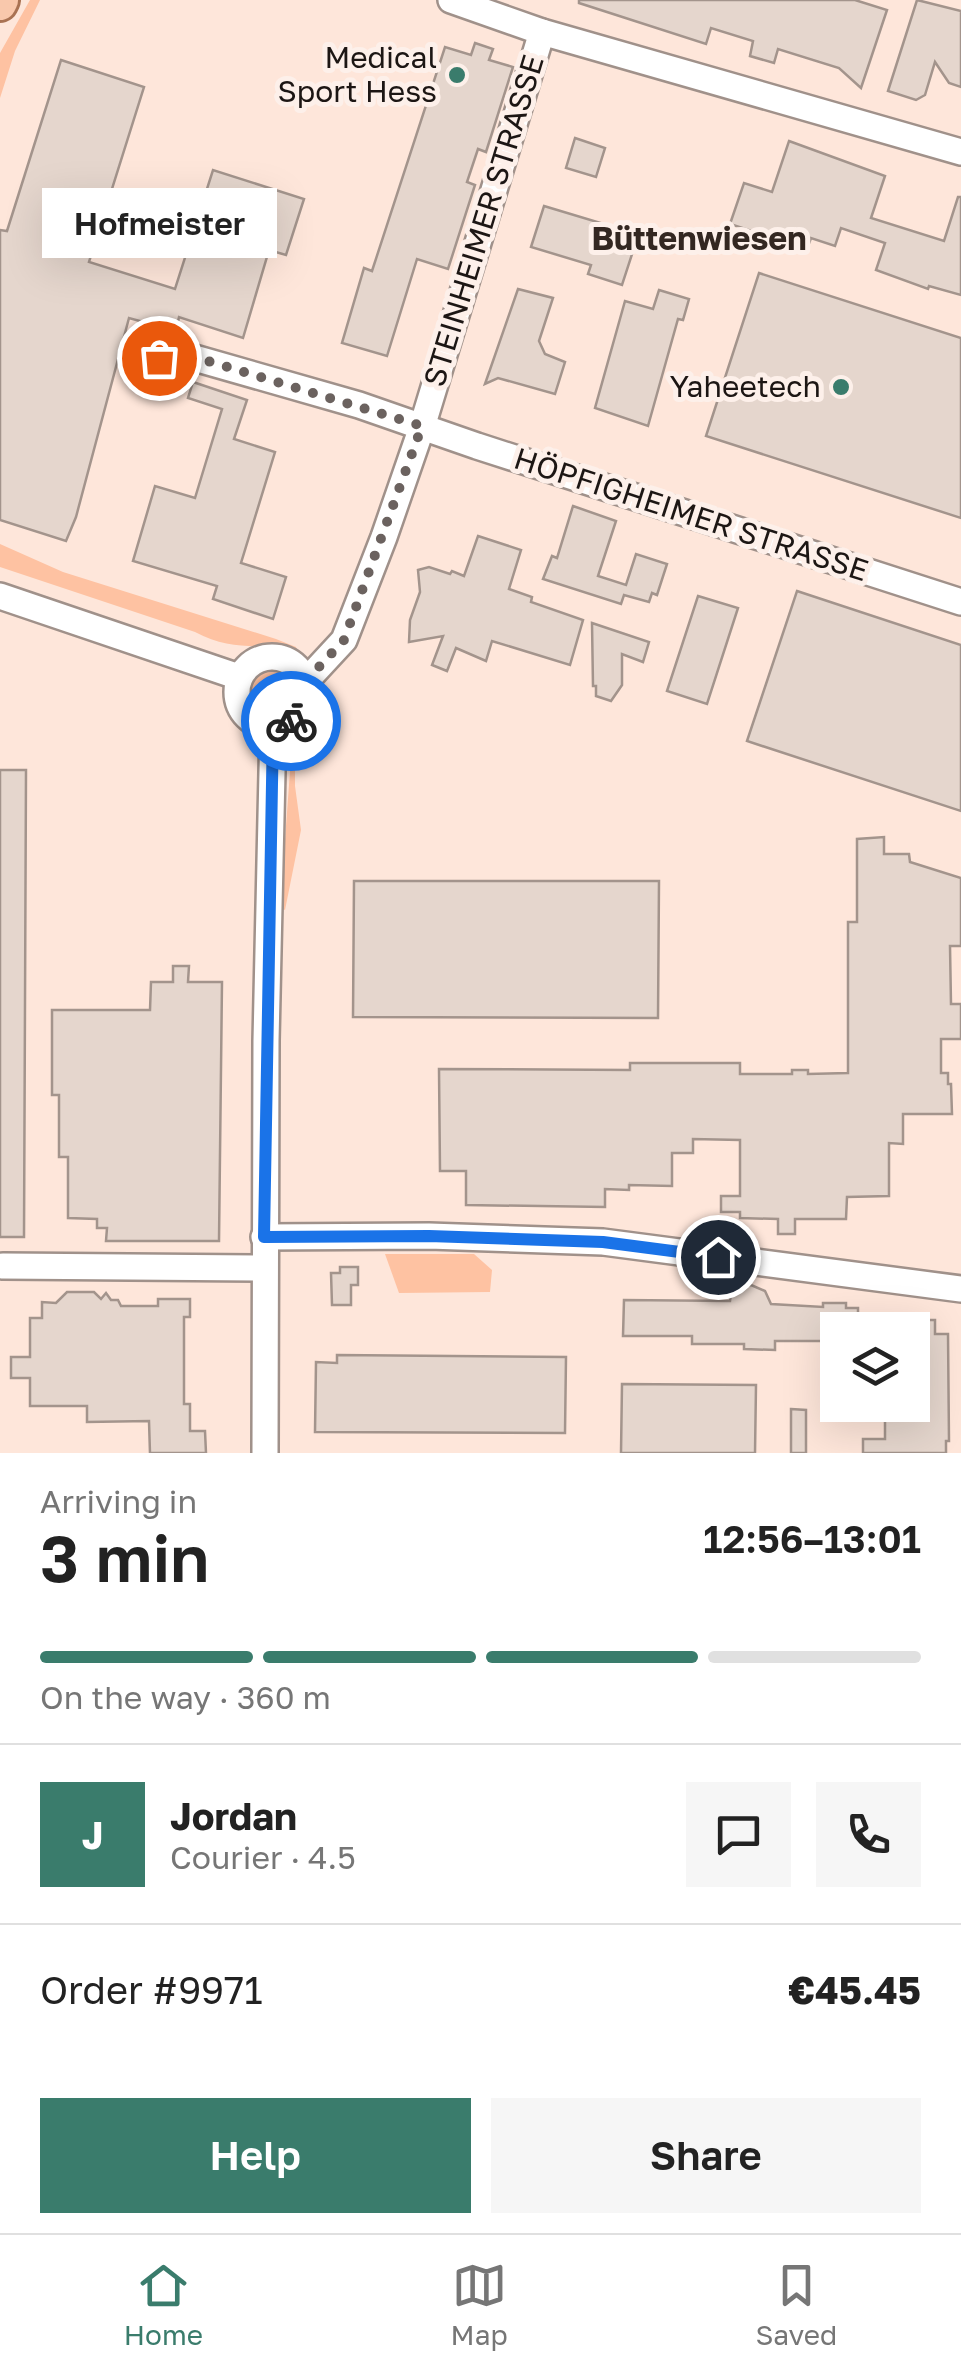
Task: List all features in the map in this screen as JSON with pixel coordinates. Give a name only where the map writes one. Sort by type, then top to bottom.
[{"type":"street","points":[[451,0],[542,32],[961,152]]},
{"type":"street","name":"STEINHEIMER STRASSE","points":[[306,681],[344,640],[422,426],[542,32]]},
{"type":"street","name":"HÖPFIGHEIMER STRASSE","points":[[159,358],[170,351],[191,356],[422,426],[961,602]]},
{"type":"street","points":[[0,596],[240,677]]},
{"type":"street","points":[[268,656],[292,662],[306,681],[308,692],[301,712],[293,720],[273,727],[261,726],[242,711],[238,700],[240,677],[246,667],[268,656]]},
{"type":"street","points":[[265,1453],[264,1237],[273,727]]},
{"type":"street","points":[[264,1237],[429,1236],[603,1242],[961,1289]]},
{"type":"street","points":[[3,1266],[264,1268]]},
{"type":"shaded area","points":[[0,0],[961,0],[961,1453],[0,1453]]},
{"type":"shaded area","points":[[30,0],[40,0],[15,51],[0,98],[0,53]]},
{"type":"shaded area","points":[[0,544],[63,572],[276,639],[297,650],[221,642],[0,567]]},
{"type":"shaded area","points":[[273,668],[288,675],[295,690],[288,705],[273,712],[258,705],[251,690],[258,675]]},
{"type":"shaded area","points":[[295,757],[301,830],[285,910],[280,907],[291,758]]},
{"type":"shaded area","points":[[385,1254],[474,1254],[492,1270],[490,1292],[399,1293]]},
{"type":"building","points":[[579,0],[855,0],[887,10],[861,88],[839,68],[778,49],[774,63],[750,56],[753,41],[711,28],[706,44]]},
{"type":"building","points":[[917,0],[961,11],[961,87],[949,83],[935,62],[925,95],[916,100],[888,91]]},
{"type":"building","points":[[475,43],[493,49],[489,60],[513,67],[486,152],[478,149],[467,182],[475,185],[448,269],[417,259],[387,356],[342,343],[364,268],[372,271],[445,47],[471,55]]},
{"type":"building","points":[[61,60],[144,87],[89,262],[175,289],[213,170],[304,199],[286,255],[269,250],[243,338],[179,317],[176,331],[129,318],[76,517],[66,541],[0,520],[0,230],[7,231]]},
{"type":"building","points":[[575,138],[605,148],[596,177],[566,168]]},
{"type":"building","points":[[789,141],[885,176],[871,218],[944,241],[961,197],[961,295],[929,286],[928,289],[876,270],[885,243],[841,228],[835,246],[811,238],[807,249],[730,224],[744,183],[772,192]]},
{"type":"building","points":[[544,206],[614,227],[610,237],[635,245],[622,285],[588,274],[591,265],[531,247]]},
{"type":"building","name":"Yaheetech","points":[[759,273],[961,338],[961,518],[706,436]]},
{"type":"building","points":[[518,289],[553,298],[539,341],[545,354],[565,362],[555,394],[498,378],[485,384]]},
{"type":"building","points":[[659,290],[689,299],[683,320],[678,319],[648,426],[595,408],[625,301],[653,309]]},
{"type":"building","points":[[193,382],[247,400],[234,439],[275,452],[241,563],[286,577],[273,619],[213,599],[217,586],[133,561],[155,486],[195,498],[222,409],[188,398]]},
{"type":"building","points":[[573,506],[616,521],[598,576],[626,585],[636,554],[667,564],[657,595],[652,593],[649,602],[624,595],[621,604],[543,579],[552,556],[557,558]]},
{"type":"building","points":[[478,536],[521,550],[509,589],[532,597],[531,602],[583,620],[570,665],[492,641],[486,661],[456,648],[447,671],[432,665],[443,636],[409,642],[410,620],[420,592],[418,570],[429,567],[464,576]]},
{"type":"building","points":[[797,591],[961,645],[961,811],[747,741]]},
{"type":"building","points":[[698,596],[738,608],[707,704],[667,691]]},
{"type":"building","points":[[592,623],[649,642],[643,662],[622,654],[622,685],[611,701],[596,696],[593,686]]},
{"type":"building","points":[[0,770],[26,770],[24,1237],[0,1237]]},
{"type":"building","points":[[884,837],[884,854],[909,854],[910,862],[961,878],[961,946],[950,946],[951,1004],[961,1004],[961,1039],[941,1039],[941,1073],[948,1073],[951,1084],[952,1114],[903,1114],[903,1144],[889,1143],[889,1196],[847,1197],[846,1219],[795,1219],[795,1234],[778,1234],[778,1219],[740,1218],[740,1212],[721,1212],[721,1196],[740,1196],[740,1140],[693,1139],[693,1153],[672,1153],[672,1186],[605,1189],[605,1207],[466,1205],[466,1171],[440,1171],[439,1069],[630,1070],[630,1063],[740,1063],[740,1074],[792,1074],[792,1070],[808,1070],[808,1074],[848,1073],[848,922],[857,922],[857,839]]},
{"type":"building","points":[[354,881],[659,881],[658,1018],[353,1017]]},
{"type":"building","points":[[173,966],[189,966],[188,982],[222,982],[219,1241],[106,1241],[107,1228],[97,1228],[97,1219],[68,1218],[68,1157],[59,1157],[59,1095],[52,1095],[52,1010],[150,1010],[151,982],[173,982]]},
{"type":"building","points":[[340,1267],[358,1267],[358,1285],[351,1285],[351,1305],[332,1305],[331,1273],[340,1273]]},
{"type":"building","points":[[751,1285],[765,1291],[771,1304],[823,1307],[823,1303],[846,1303],[846,1308],[858,1308],[858,1312],[820,1312],[820,1341],[775,1341],[775,1350],[744,1349],[744,1344],[692,1344],[692,1336],[623,1336],[624,1300],[730,1301],[737,1287]]},
{"type":"building","points":[[67,1292],[94,1292],[101,1299],[106,1293],[121,1306],[158,1306],[158,1299],[190,1299],[190,1317],[184,1317],[184,1404],[190,1404],[190,1431],[205,1431],[206,1453],[150,1453],[149,1421],[87,1422],[87,1406],[30,1406],[30,1378],[11,1378],[11,1357],[30,1357],[30,1318],[42,1318],[42,1302],[56,1303]]},
{"type":"building","points":[[930,1320],[935,1320],[935,1334],[948,1334],[946,1453],[863,1453],[863,1439],[885,1439],[885,1422],[930,1422]]},
{"type":"building","points":[[337,1355],[566,1357],[565,1433],[315,1432],[316,1362],[337,1363]]},
{"type":"building","points":[[622,1384],[756,1385],[755,1453],[621,1453]]},
{"type":"building","points":[[791,1409],[806,1410],[806,1453],[791,1453]]},
{"type":"way so far","points":[[159,358],[170,351],[191,356],[422,426],[344,640],[306,681],[306,702],[291,721]]},
{"type":"place","name":"Medical Sport Hess","points":[[457,75]]},
{"type":"place","name":"Hofmeister","points":[[159,358]]},
{"type":"place","name":"Yaheetech","points":[[841,387]]},
{"type":"district","name":"Büttenwiesen","points":[[699,239]]},
{"type":"route","points":[[291,721],[273,727],[264,1237],[429,1236],[603,1242],[718,1257]]}]
